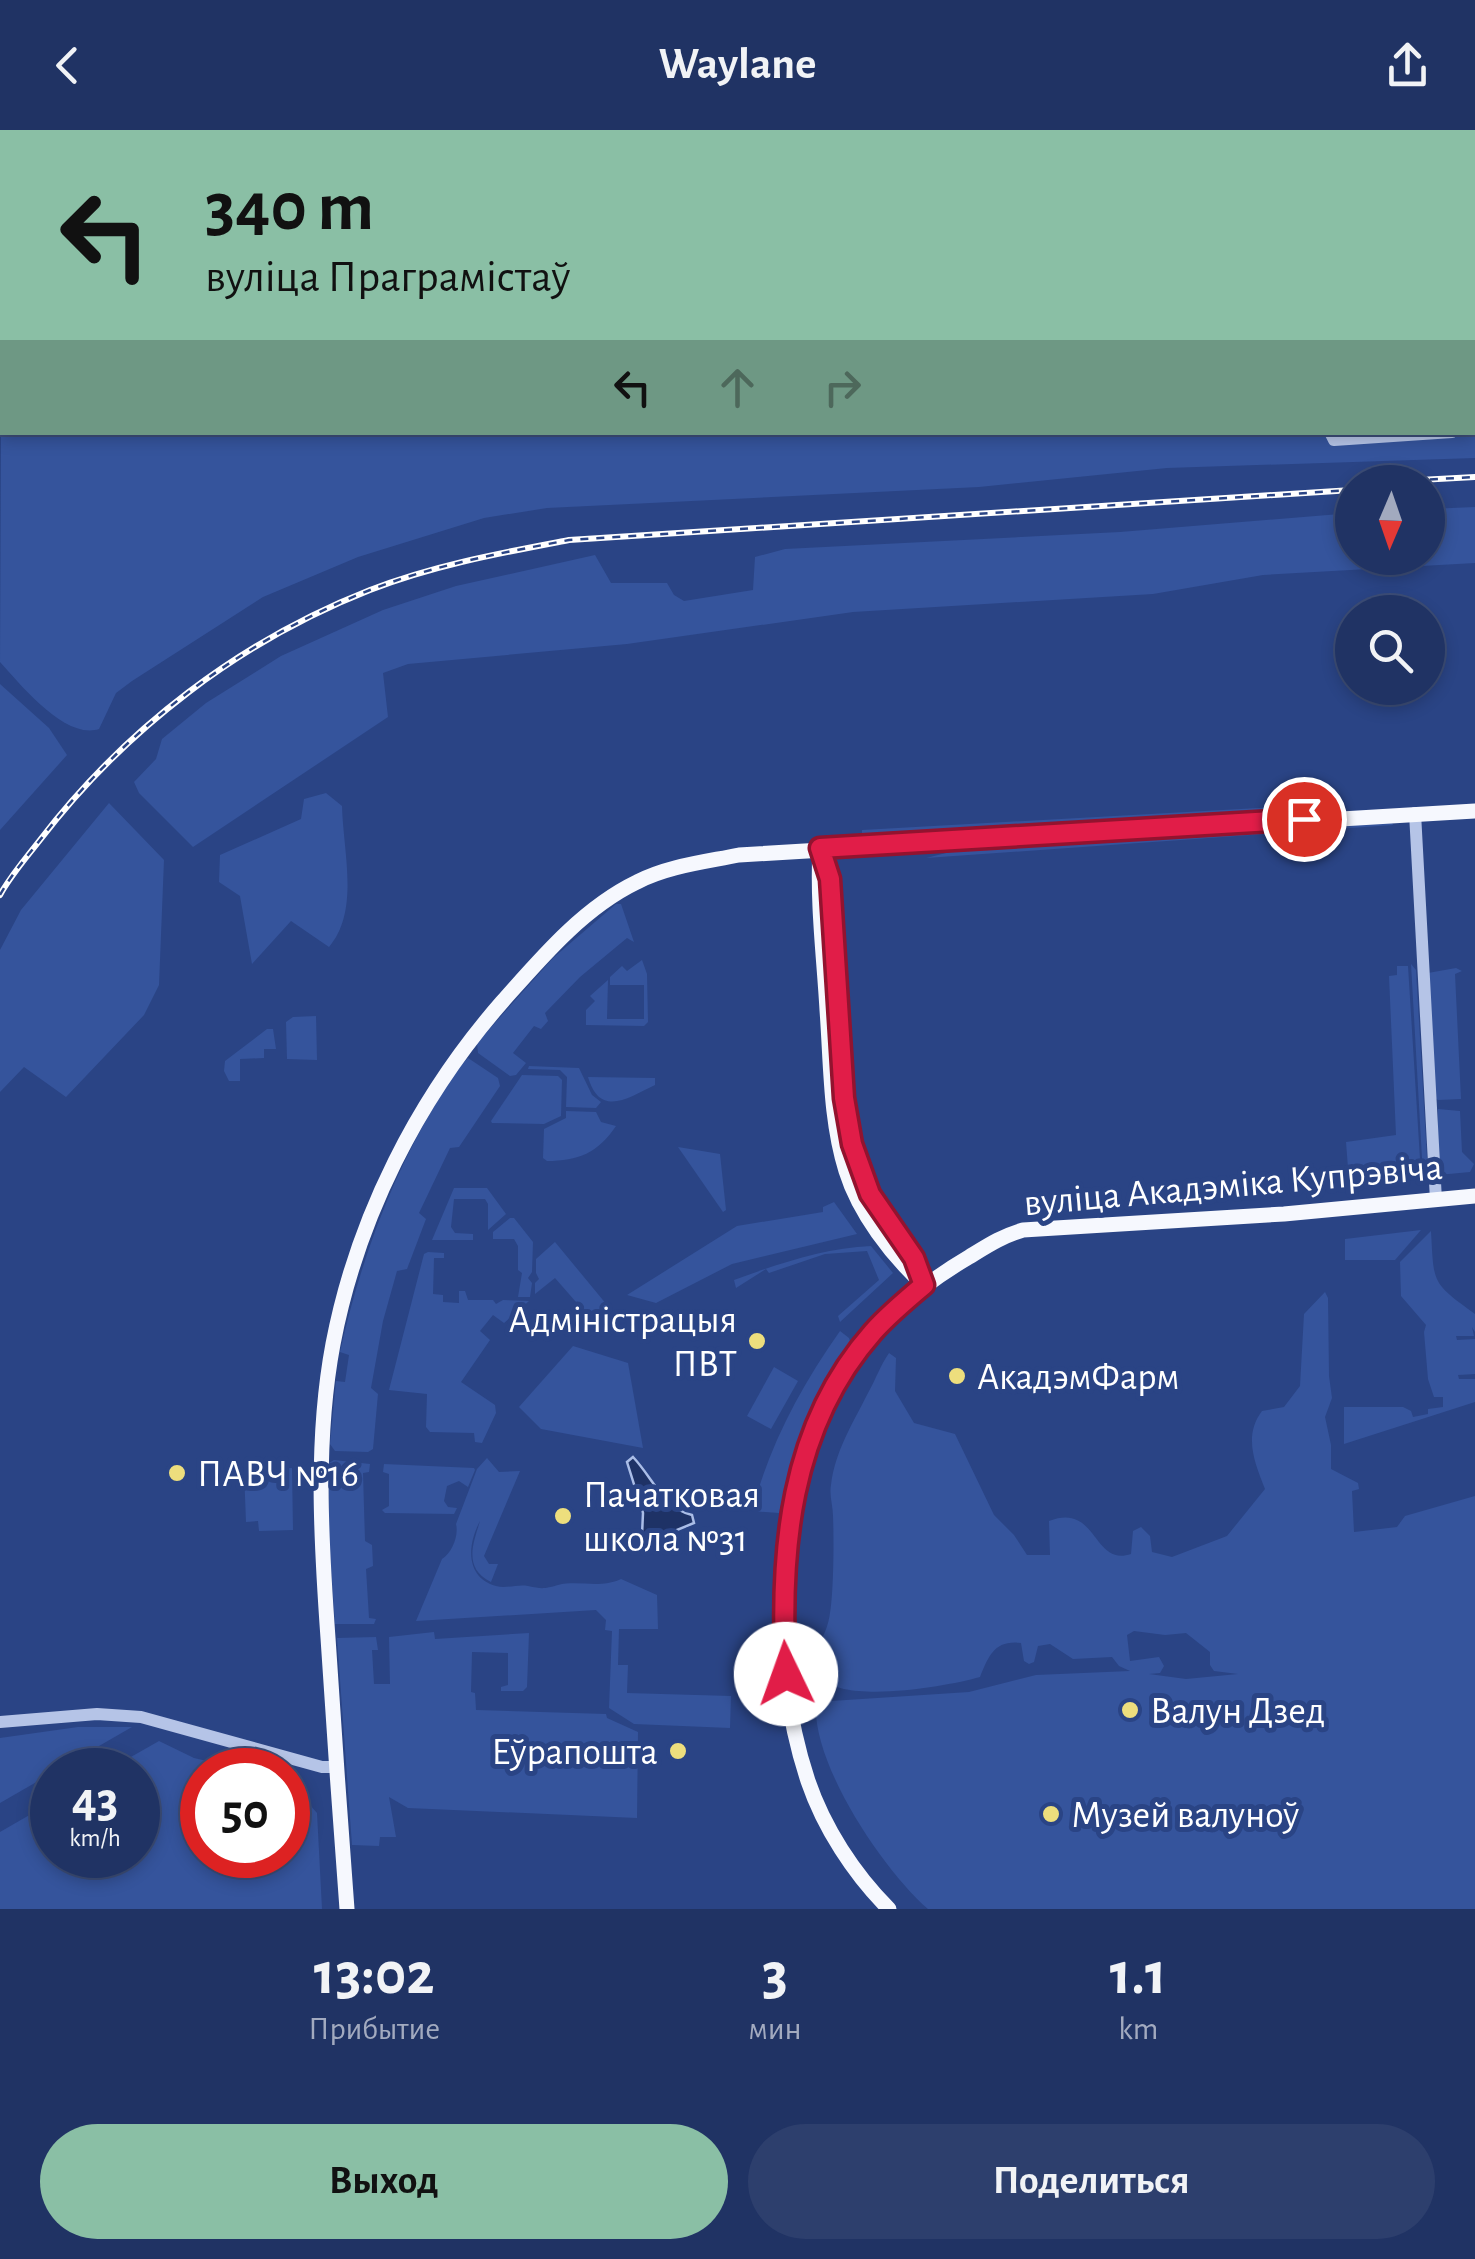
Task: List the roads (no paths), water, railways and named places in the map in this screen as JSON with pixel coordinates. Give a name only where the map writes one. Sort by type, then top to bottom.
[{"type":"main road","points":[[347,1909],[321,1512],[328,1374],[352,1270],[380,1194],[418,1116],[463,1048],[561,938],[623,889],[674,868],[739,856],[1475,810]]},
{"type":"main road","points":[[820,848],[830,879],[844,1098],[852,1144],[870,1194],[914,1258],[924,1285]]},
{"type":"main road","name":"вуліца Акадэміка Купрэвіча","points":[[889,1909],[842,1850],[808,1781],[786,1674],[784,1575],[792,1499],[810,1438],[827,1400],[865,1341],[924,1285],[996,1240],[1023,1230],[1284,1214],[1475,1196]]},
{"type":"street","points":[[1332,436],[1362,435]]},
{"type":"street","points":[[1415,813],[1436,1200]]},
{"type":"street","points":[[0,1722],[97,1714],[141,1717],[335,1768]]},
{"type":"railway","points":[[1445,479],[1475,477]]},
{"type":"railway","points":[[0,895],[73,799],[109,761],[188,692],[231,662],[322,611],[419,573],[569,540],[1335,491]]},
{"type":"place","name":"Адміністрацыя ПВТ","points":[[757,1341]]},
{"type":"place","name":"АкадэмФарм","points":[[957,1376]]},
{"type":"place","name":"ПАВЧ №16","points":[[177,1473]]},
{"type":"place","name":"Пачатковая школа №31","points":[[563,1516]]},
{"type":"place","name":"Валун Дзед","points":[[1130,1710]]},
{"type":"place","name":"Еўрапошта","points":[[678,1751]]},
{"type":"place","name":"Музей валуноў","points":[[1051,1814]]}]
